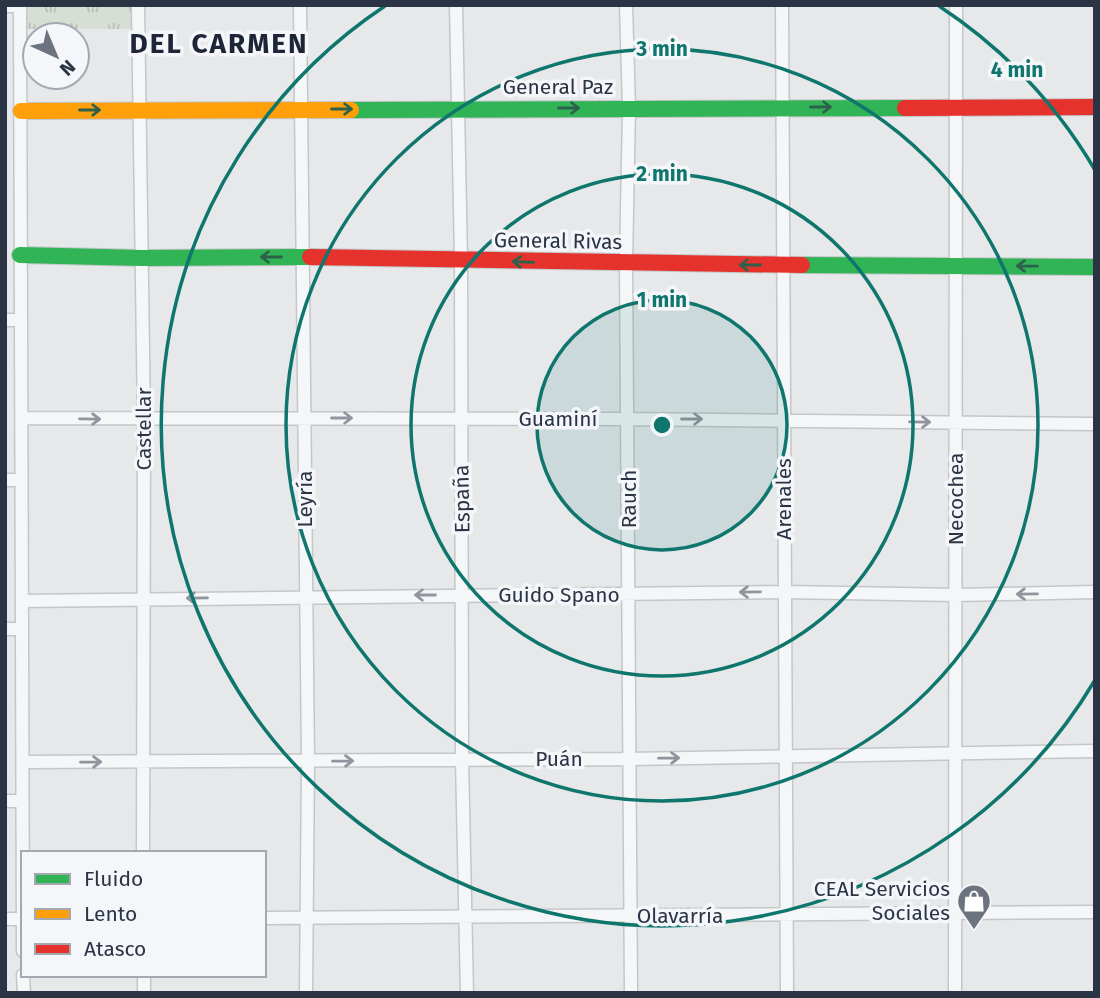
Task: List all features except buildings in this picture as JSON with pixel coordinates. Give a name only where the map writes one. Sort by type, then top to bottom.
[{"type":"street","name":"Castellar","points":[[138,5],[144,420],[144,851]]},
{"type":"street","name":"Leyría","points":[[300,5],[308,761],[306,993]]},
{"type":"street","name":"España","points":[[456,5],[461,260],[462,759],[467,993]]},
{"type":"street","name":"Rauch","points":[[626,5],[629,107],[626,264],[631,993]]},
{"type":"street","name":"Arenales","points":[[782,5],[787,993]]},
{"type":"street","name":"Necochea","points":[[954,993],[956,5]]},
{"type":"street","points":[[5,6],[20,6],[22,851]]},
{"type":"street","name":"General Paz","points":[[22,111],[1095,107]]},
{"type":"street","points":[[5,163],[20,163]]},
{"type":"street","name":"General Rivas","points":[[20,256],[1095,267]]},
{"type":"street","points":[[5,320],[20,320]]},
{"type":"street","name":"Guaminí","points":[[22,418],[628,419],[1095,424]]},
{"type":"street","points":[[5,480],[21,480]]},
{"type":"street","name":"Guido Spano","points":[[23,601],[305,596],[785,592],[956,595],[1095,592]]},
{"type":"street","points":[[5,629],[22,629]]},
{"type":"street","name":"Puán","points":[[23,762],[630,759],[1095,751]]},
{"type":"street","points":[[5,801],[22,801]]},
{"type":"street","name":"Olavarría","points":[[266,918],[1095,912]]},
{"type":"green space","points":[[26,5],[134,5],[134,29],[91,29],[91,21],[26,21]]},
{"type":"traffic: fast","points":[[351,110],[905,108]]},
{"type":"traffic: fast","points":[[20,255],[142,258],[310,257]]},
{"type":"traffic: fast","points":[[802,265],[1095,267]]},
{"type":"traffic: slow","points":[[21,111],[351,110]]},
{"type":"traffic: jam","points":[[905,108],[1095,107]]},
{"type":"traffic: jam","points":[[310,257],[802,265]]},
{"type":"place","name":"CEAL Servicios Sociales","points":[[974,931]]},
{"type":"district","name":"DEL CARMEN","points":[[219,43]]}]
